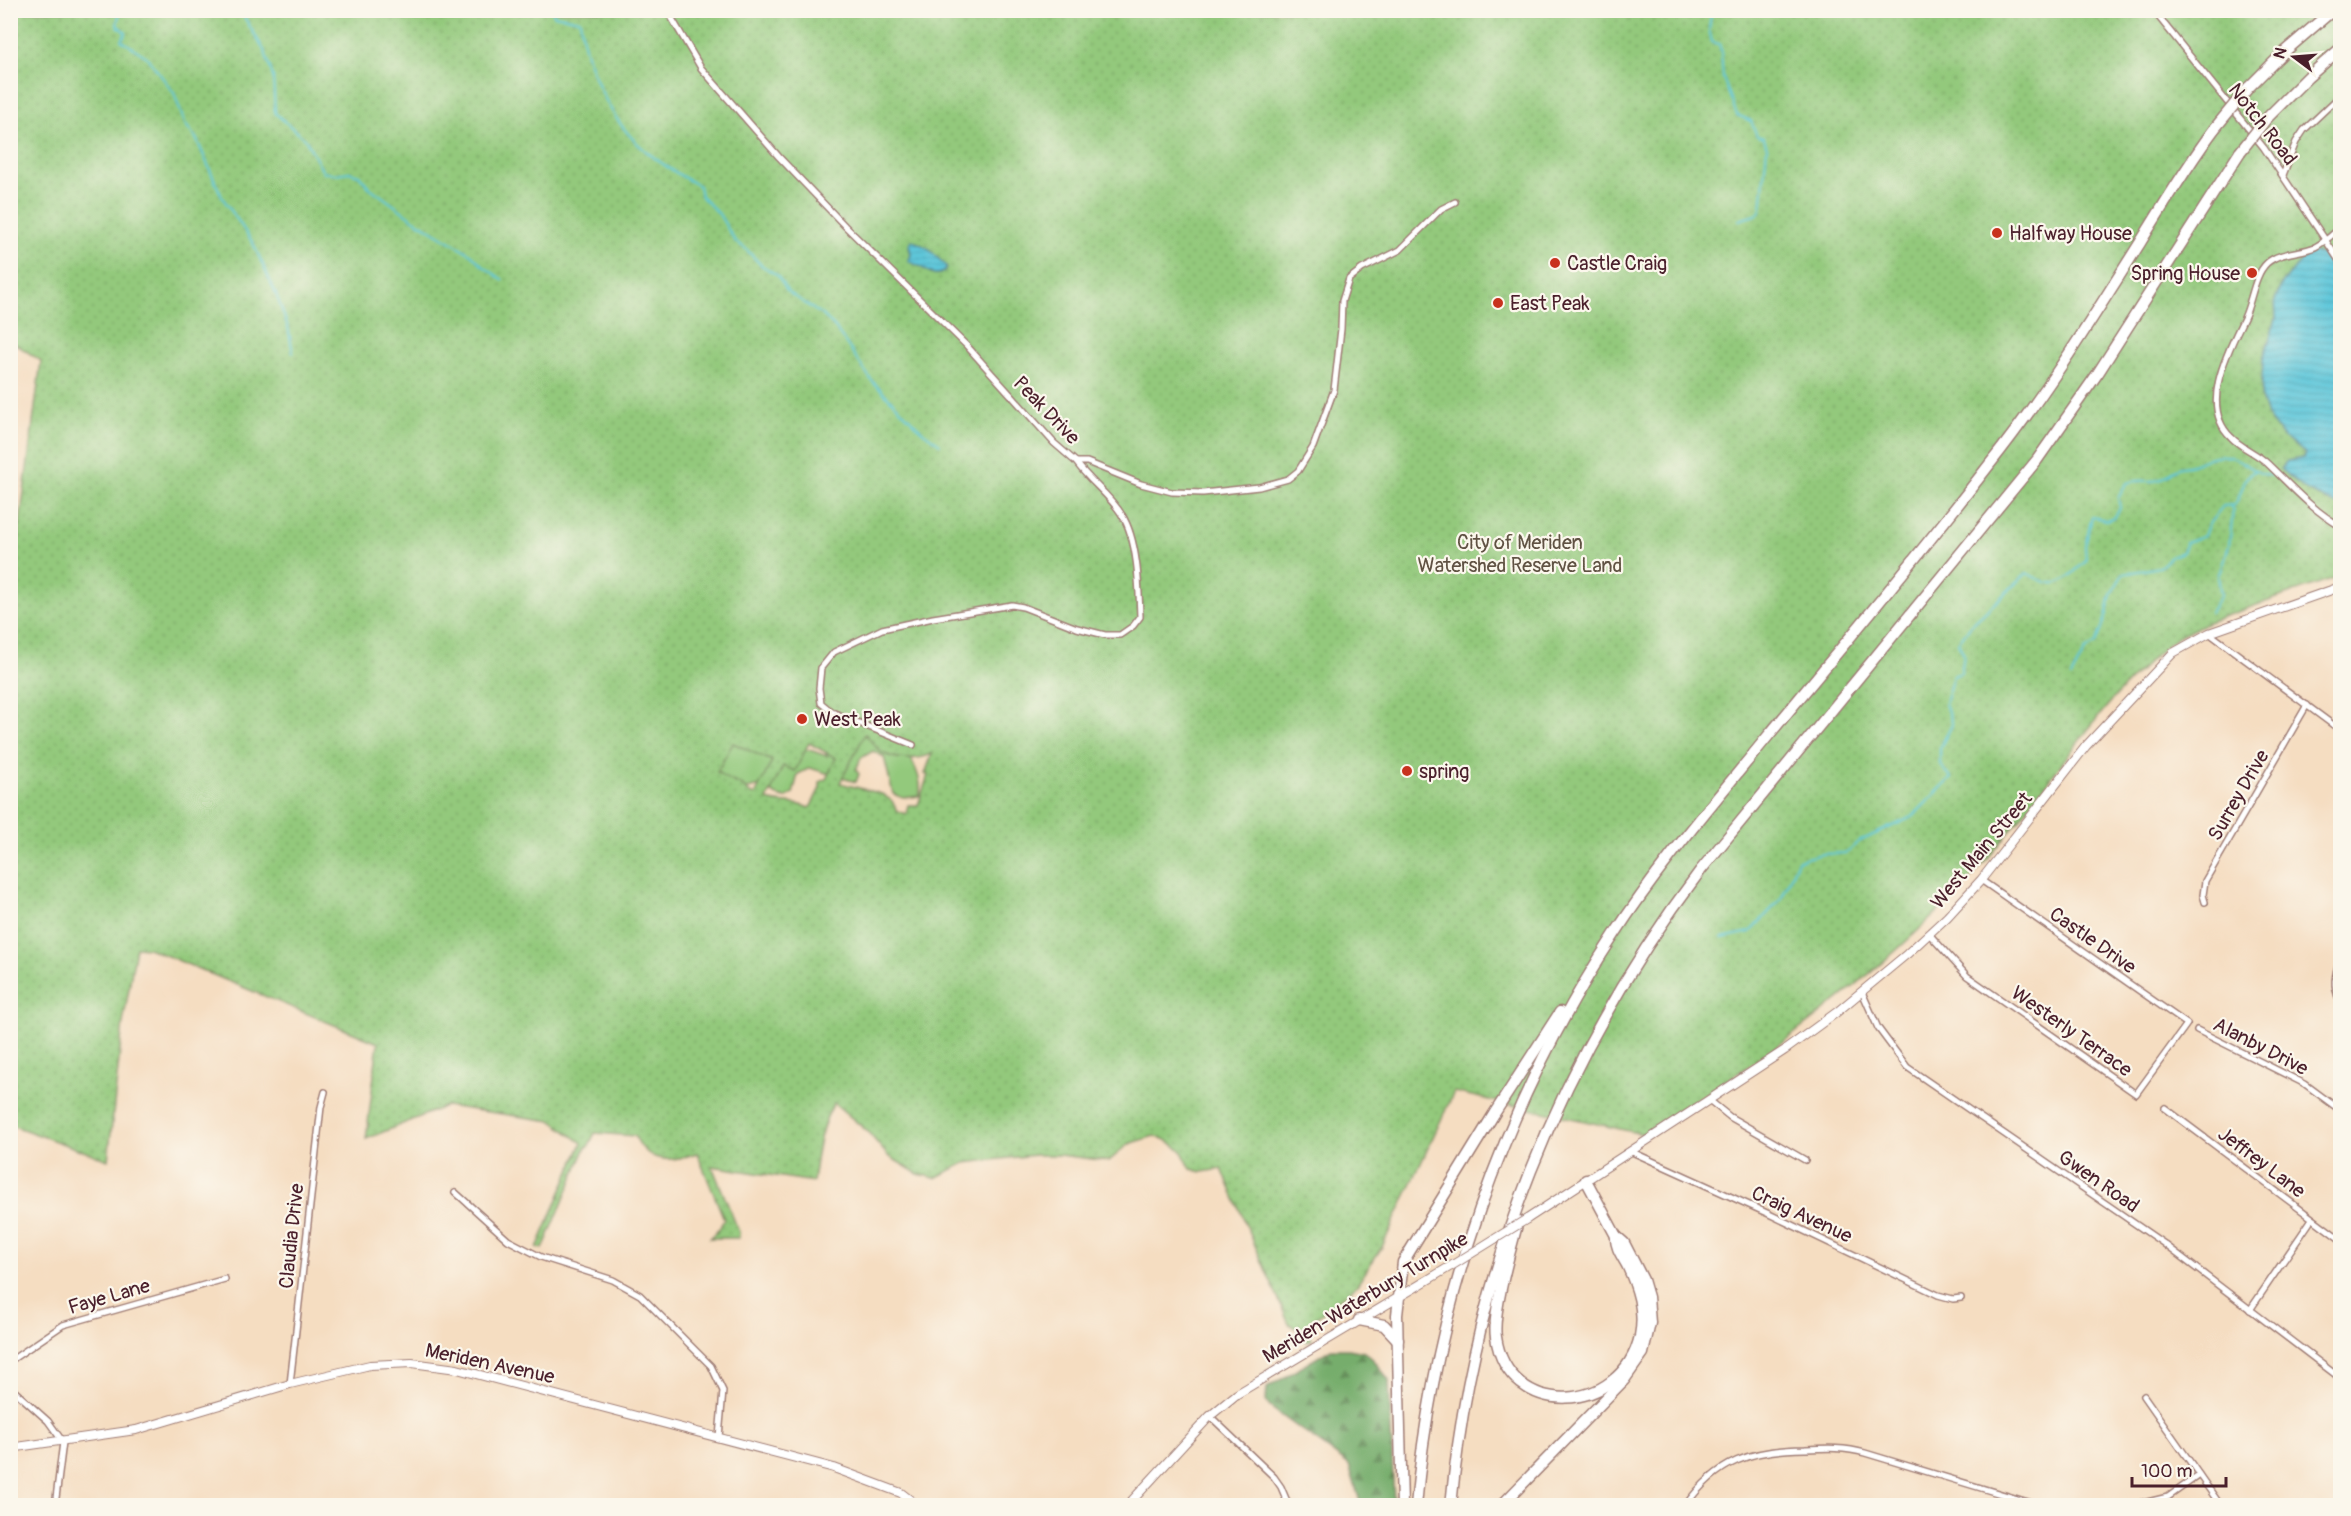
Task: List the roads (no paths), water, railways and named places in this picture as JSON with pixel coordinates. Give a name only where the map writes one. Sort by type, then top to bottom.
[{"type":"highway","points":[[1416,1506],[1434,1382],[1452,1304],[1472,1234],[1496,1166],[1526,1094],[1593,968],[1675,850],[1914,560],[2022,423],[2067,358],[2215,128],[2248,88],[2284,52],[2333,10]]},
{"type":"highway","points":[[1451,1506],[1459,1434],[1478,1336],[1505,1239],[1530,1171],[1561,1099],[1595,1032],[1636,963],[1717,849],[2037,460],[2091,384],[2240,152],[2267,118],[2340,49]]},
{"type":"highway","points":[[1402,1506],[1398,1297],[1402,1265],[1409,1250],[1572,993],[1593,968]]},
{"type":"highway","points":[[1530,1171],[1527,1194],[1516,1228],[1505,1278],[1496,1330],[1498,1347],[1505,1364],[1519,1380],[1536,1392],[1564,1398],[1589,1395],[1615,1380],[1632,1356],[1641,1332],[1641,1306],[1636,1286],[1616,1245],[1616,1236]]},
{"type":"highway","points":[[1501,1506],[1624,1380],[1643,1353],[1650,1323],[1648,1297],[1643,1280],[1624,1243],[1616,1236],[1586,1180]]},
{"type":"highway","points":[[1359,1320],[1384,1324],[1398,1340]]},
{"type":"main road","name":"West Main Street","points":[[1642,1144],[1811,1031],[1862,992],[1929,934],[1981,880],[2081,753],[2118,710],[2173,653],[2209,633],[2340,587]]},
{"type":"main road","name":"Meriden-Waterbury Turnpike","points":[[1127,1506],[1210,1416],[1249,1385],[1451,1266],[1642,1144]]},
{"type":"main road","name":"Meriden Avenue","points":[[10,1448],[136,1430],[290,1384],[370,1365],[423,1365],[457,1369],[834,1468],[901,1493],[918,1506]]},
{"type":"street","name":"Peak Drive","points":[[668,10],[702,68],[779,157],[967,346],[1054,442],[1076,462],[1087,462],[1142,484],[1172,492],[1203,493],[1259,488],[1294,475],[1313,447],[1334,390],[1342,301],[1346,284],[1357,271],[1400,250],[1441,208],[1455,202]]},
{"type":"street","name":"Notch Road","points":[[2153,10],[2283,175],[2340,262]]},
{"type":"street","points":[[2283,175],[2296,142],[2304,130],[2340,96]]},
{"type":"street","points":[[2340,228],[2326,241],[2272,260],[2265,265],[2250,306],[2227,354],[2216,393],[2220,416],[2229,436],[2262,458],[2314,509],[2340,526]]},
{"type":"street","points":[[913,745],[832,712],[821,703],[819,688],[821,668],[834,652],[869,634],[892,627],[1012,605],[1077,628],[1105,635],[1120,635],[1133,626],[1140,617],[1131,536],[1123,517],[1076,462]]},
{"type":"street","points":[[2209,633],[2340,729]]},
{"type":"street","name":"Surrey Drive","points":[[2205,902],[2203,896],[2205,881],[2307,705]]},
{"type":"street","name":"Castle Drive","points":[[1981,880],[2187,1024]]},
{"type":"street","name":"Westerly Terrace","points":[[1929,934],[1967,976],[2136,1094],[2187,1024]]},
{"type":"street","points":[[2340,959],[2334,978],[2340,1001]]},
{"type":"street","name":"Gwen Road","points":[[1862,992],[1878,1029],[1907,1066],[2163,1242],[2340,1378]]},
{"type":"street","name":"Alanby Drive","points":[[2197,1030],[2305,1084],[2340,1110]]},
{"type":"street","name":"Claudia Drive","points":[[290,1384],[321,1107],[325,1092]]},
{"type":"street","points":[[1709,1100],[1730,1116],[1805,1160]]},
{"type":"street","name":"Jeffrey Lane","points":[[2165,1108],[2340,1239]]},
{"type":"street","name":"Craig Avenue","points":[[1630,1152],[1779,1219],[1938,1295],[1953,1299],[1962,1298]]},
{"type":"street","points":[[455,1192],[508,1240],[541,1257],[614,1280],[640,1295],[711,1366],[723,1391],[719,1437]]},
{"type":"street","points":[[2250,1310],[2313,1219]]},
{"type":"street","name":"Faye Lane","points":[[10,1361],[63,1325],[225,1279]]},
{"type":"street","points":[[10,1387],[48,1421],[63,1442],[55,1506]]},
{"type":"street","points":[[2144,1396],[2221,1506]]},
{"type":"street","points":[[1210,1416],[1274,1477],[1289,1506]]},
{"type":"street","points":[[1685,1506],[1711,1476],[1747,1456],[1772,1450],[1835,1448],[1865,1453],[2041,1506]]},
{"type":"street","points":[[2131,1506],[2168,1497],[2199,1475]]},
{"type":"water","points":[[912,240],[928,248],[947,267],[944,271],[940,274],[932,274],[908,261],[911,255],[909,245]]},
{"type":"water","points":[[2311,253],[2324,254],[2340,279],[2340,506],[2307,491],[2280,469],[2287,461],[2303,458],[2305,453],[2283,437],[2267,416],[2261,398],[2263,359],[2276,319],[2275,300],[2281,285],[2305,256]]},
{"type":"waterway","points":[[120,10],[117,25],[126,33],[121,40],[147,57],[174,93],[185,124],[196,138],[222,197],[253,243],[276,294],[288,327],[293,353]]},
{"type":"waterway","points":[[240,10],[265,52],[273,77],[275,113],[306,140],[323,172],[336,174],[349,172],[359,175],[369,187],[413,219],[471,254],[503,280]]},
{"type":"waterway","points":[[552,10],[554,15],[580,20],[582,36],[599,87],[627,132],[659,162],[699,186],[701,196],[719,214],[735,241],[761,265],[777,275],[788,292],[825,317],[872,381],[922,431],[940,444]]},
{"type":"waterway","points":[[1709,10],[1711,14],[1709,30],[1712,42],[1719,44],[1723,78],[1737,115],[1751,121],[1757,136],[1764,138],[1767,147],[1761,209],[1758,214],[1739,220]]},
{"type":"waterway","points":[[1722,938],[1750,932],[1781,899],[1798,860],[1822,854],[1846,853],[1858,842],[1912,817],[1951,778],[1940,764],[1940,748],[1952,725],[1945,703],[1953,676],[1961,673],[1964,654],[1958,643],[1970,626],[2027,573],[2046,582],[2059,582],[2071,575],[2086,561],[2085,546],[2092,517],[2107,520],[2115,517],[2120,507],[2118,498],[2127,483],[2159,480],[2178,468],[2220,455],[2236,459],[2261,474],[2272,475]]},
{"type":"waterway","points":[[2071,677],[2085,651],[2096,644],[2106,617],[2111,594],[2123,574],[2160,567],[2172,556],[2182,552],[2186,543],[2204,536],[2208,525],[2223,506],[2234,505],[2247,477],[2255,471]]},
{"type":"waterway","points":[[2210,612],[2221,595],[2218,576],[2229,546],[2233,510],[2230,506]]},
{"type":"place","name":"Halfway House","points":[[1997,233]]},
{"type":"place","name":"Castle Craig","points":[[1555,263]]},
{"type":"place","name":"Spring House","points":[[2252,273]]},
{"type":"place","name":"East Peak","points":[[1498,303]]},
{"type":"place","name":"West Peak","points":[[802,719]]},
{"type":"place","name":"spring","points":[[1407,771]]},
{"type":"park label","name":"City of Meriden Watershed Reserve Land","points":[[1520,554]]}]
